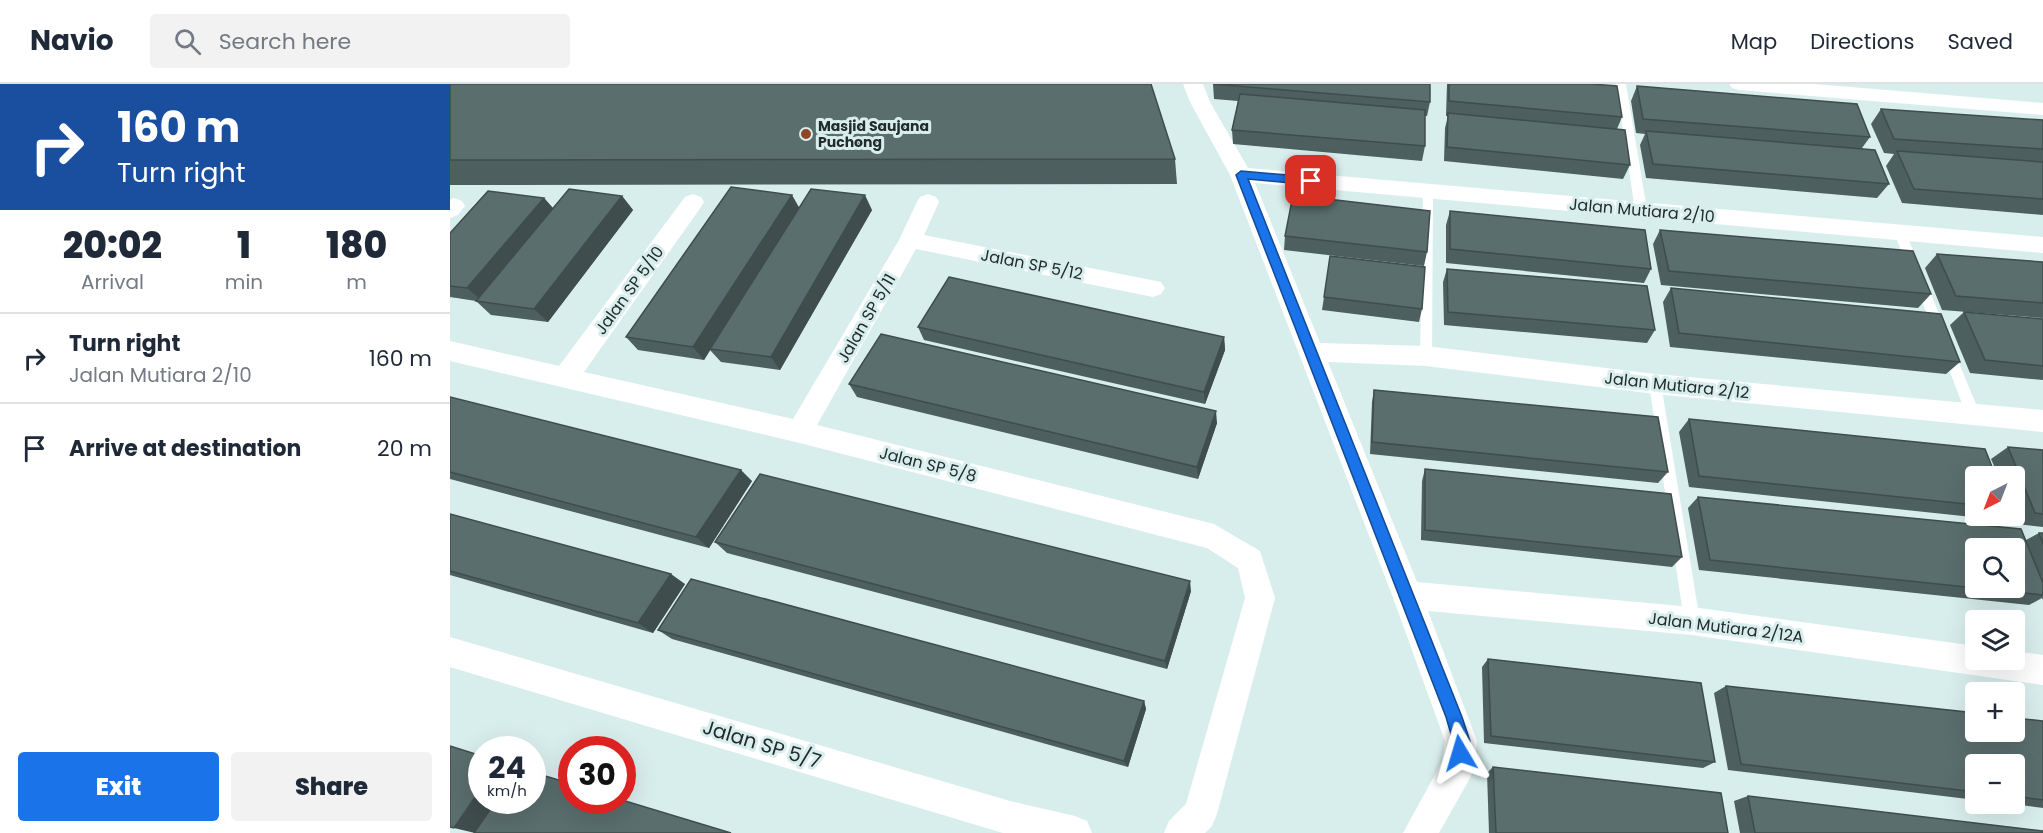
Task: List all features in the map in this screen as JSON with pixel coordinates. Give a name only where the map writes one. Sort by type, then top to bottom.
[{"type":"street","points":[[1193,84],[1200,102],[1241,175],[1407,596],[1461,741],[1458,766],[1420,833]]},
{"type":"street","points":[[1739,84],[1854,88],[2043,108]]},
{"type":"street","name":"Jalan Mutiara 2/10","points":[[1241,175],[2043,245]]},
{"type":"street","name":"Jalan SP 5/10","points":[[565,378],[693,202]]},
{"type":"street","name":"Jalan SP 5/11","points":[[800,432],[910,240],[928,202]]},
{"type":"street","name":"Jalan SP 5/12","points":[[910,240],[1153,288]]},
{"type":"street","name":"Jalan SP 5/8","points":[[450,351],[800,432],[1214,537],[1250,560],[1260,598],[1200,814],[1181,833]]},
{"type":"street","name":"Jalan Mutiara 2/12","points":[[1310,352],[1426,357],[1655,384],[2043,421]]},
{"type":"street","name":"Jalan Mutiara 2/12A","points":[[1407,596],[1692,621],[2043,670]]},
{"type":"street","name":"Jalan SP 5/7","points":[[450,652],[1007,825],[1075,833]]},
{"type":"lane","points":[[1621,84],[1641,210]]},
{"type":"lane","points":[[1426,357],[1428,191]]},
{"type":"lane","points":[[1900,233],[1973,414]]},
{"type":"lane","points":[[1655,384],[1692,621]]},
{"type":"building","name":"Masjid Saujana Puchong","points":[[450,84],[1151,84],[1175,159],[450,160]]},
{"type":"building","points":[[1213,84],[1430,84],[1430,102]]},
{"type":"building","points":[[1449,84],[1617,86],[1622,117],[1449,101]]},
{"type":"building","points":[[1637,86],[1857,104],[1870,137],[1643,119]]},
{"type":"building","points":[[1240,94],[1425,110],[1425,146],[1232,130]]},
{"type":"building","points":[[1881,109],[2043,120],[2043,149],[1894,139]]},
{"type":"building","points":[[1448,113],[1625,130],[1630,165],[1447,147]]},
{"type":"building","points":[[1646,131],[1875,150],[1889,184],[1653,164]]},
{"type":"building","points":[[1897,151],[2043,162],[2043,199],[1914,189]]},
{"type":"building","points":[[731,187],[792,195],[693,347],[626,337]]},
{"type":"building","points":[[569,189],[622,196],[534,309],[476,301]]},
{"type":"building","points":[[811,189],[865,195],[771,357],[710,349]]},
{"type":"building","points":[[488,191],[544,198],[467,288],[450,286],[450,233]]},
{"type":"building","points":[[1293,195],[1430,211],[1427,252],[1285,236]]},
{"type":"building","points":[[1450,211],[1645,230],[1651,269],[1450,249]]},
{"type":"building","points":[[1660,230],[1913,251],[1931,294],[1669,271]]},
{"type":"building","points":[[1937,254],[2043,262],[2043,303],[1956,296]]},
{"type":"building","points":[[1330,256],[1425,267],[1422,309],[1324,297]]},
{"type":"building","points":[[1447,269],[1647,286],[1655,330],[1448,312]]},
{"type":"building","points":[[949,277],[1224,337],[1204,392],[918,327]]},
{"type":"building","points":[[1671,288],[1941,314],[1960,362],[1679,333]]},
{"type":"building","points":[[1964,312],[2043,319],[2043,366],[1985,360]]},
{"type":"building","points":[[881,334],[1216,411],[1197,467],[849,384]]},
{"type":"building","points":[[1374,390],[1658,417],[1668,472],[1372,442]]},
{"type":"building","points":[[450,397],[741,470],[696,537],[450,472]]},
{"type":"building","points":[[1689,419],[1985,449],[1992,466],[1965,466],[1965,504],[1699,476]]},
{"type":"building","points":[[2008,447],[2043,450],[2043,514],[2035,513],[2025,489],[2025,466],[2016,466]]},
{"type":"building","points":[[1425,469],[1671,494],[1682,557],[1425,530]]},
{"type":"building","points":[[760,474],[1190,581],[1165,661],[715,542]]},
{"type":"building","points":[[1698,497],[1965,523],[1965,526],[2021,529],[2025,538],[1965,538],[1965,587],[1710,560]]},
{"type":"building","points":[[450,514],[671,574],[638,623],[450,571]]},
{"type":"building","points":[[2025,539],[2043,583],[2043,595],[2025,593]]},
{"type":"building","points":[[691,579],[1144,701],[1124,761],[658,630]]},
{"type":"building","points":[[1488,659],[1701,683],[1715,762],[1491,736]]},
{"type":"building","points":[[1726,686],[1965,712],[1965,742],[2025,742],[2025,719],[2043,721],[2043,800],[2025,798],[2025,754],[1965,754],[1965,791],[1741,764]]},
{"type":"building","points":[[450,746],[468,752],[468,808],[454,828],[450,827]]},
{"type":"building","points":[[1493,767],[1721,793],[1728,833],[1496,833]]},
{"type":"building","points":[[546,776],[558,780],[558,814],[636,814],[636,804],[731,833],[474,833],[487,814],[546,814]]},
{"type":"building","points":[[1748,796],[2043,831],[2043,833],[1755,833]]},
{"type":"place","name":"Masjid Saujana Puchong","points":[[806,134]]},
{"type":"route","points":[[1311,181],[1241,175],[1454,717],[1461,741],[1460,753]]}]
